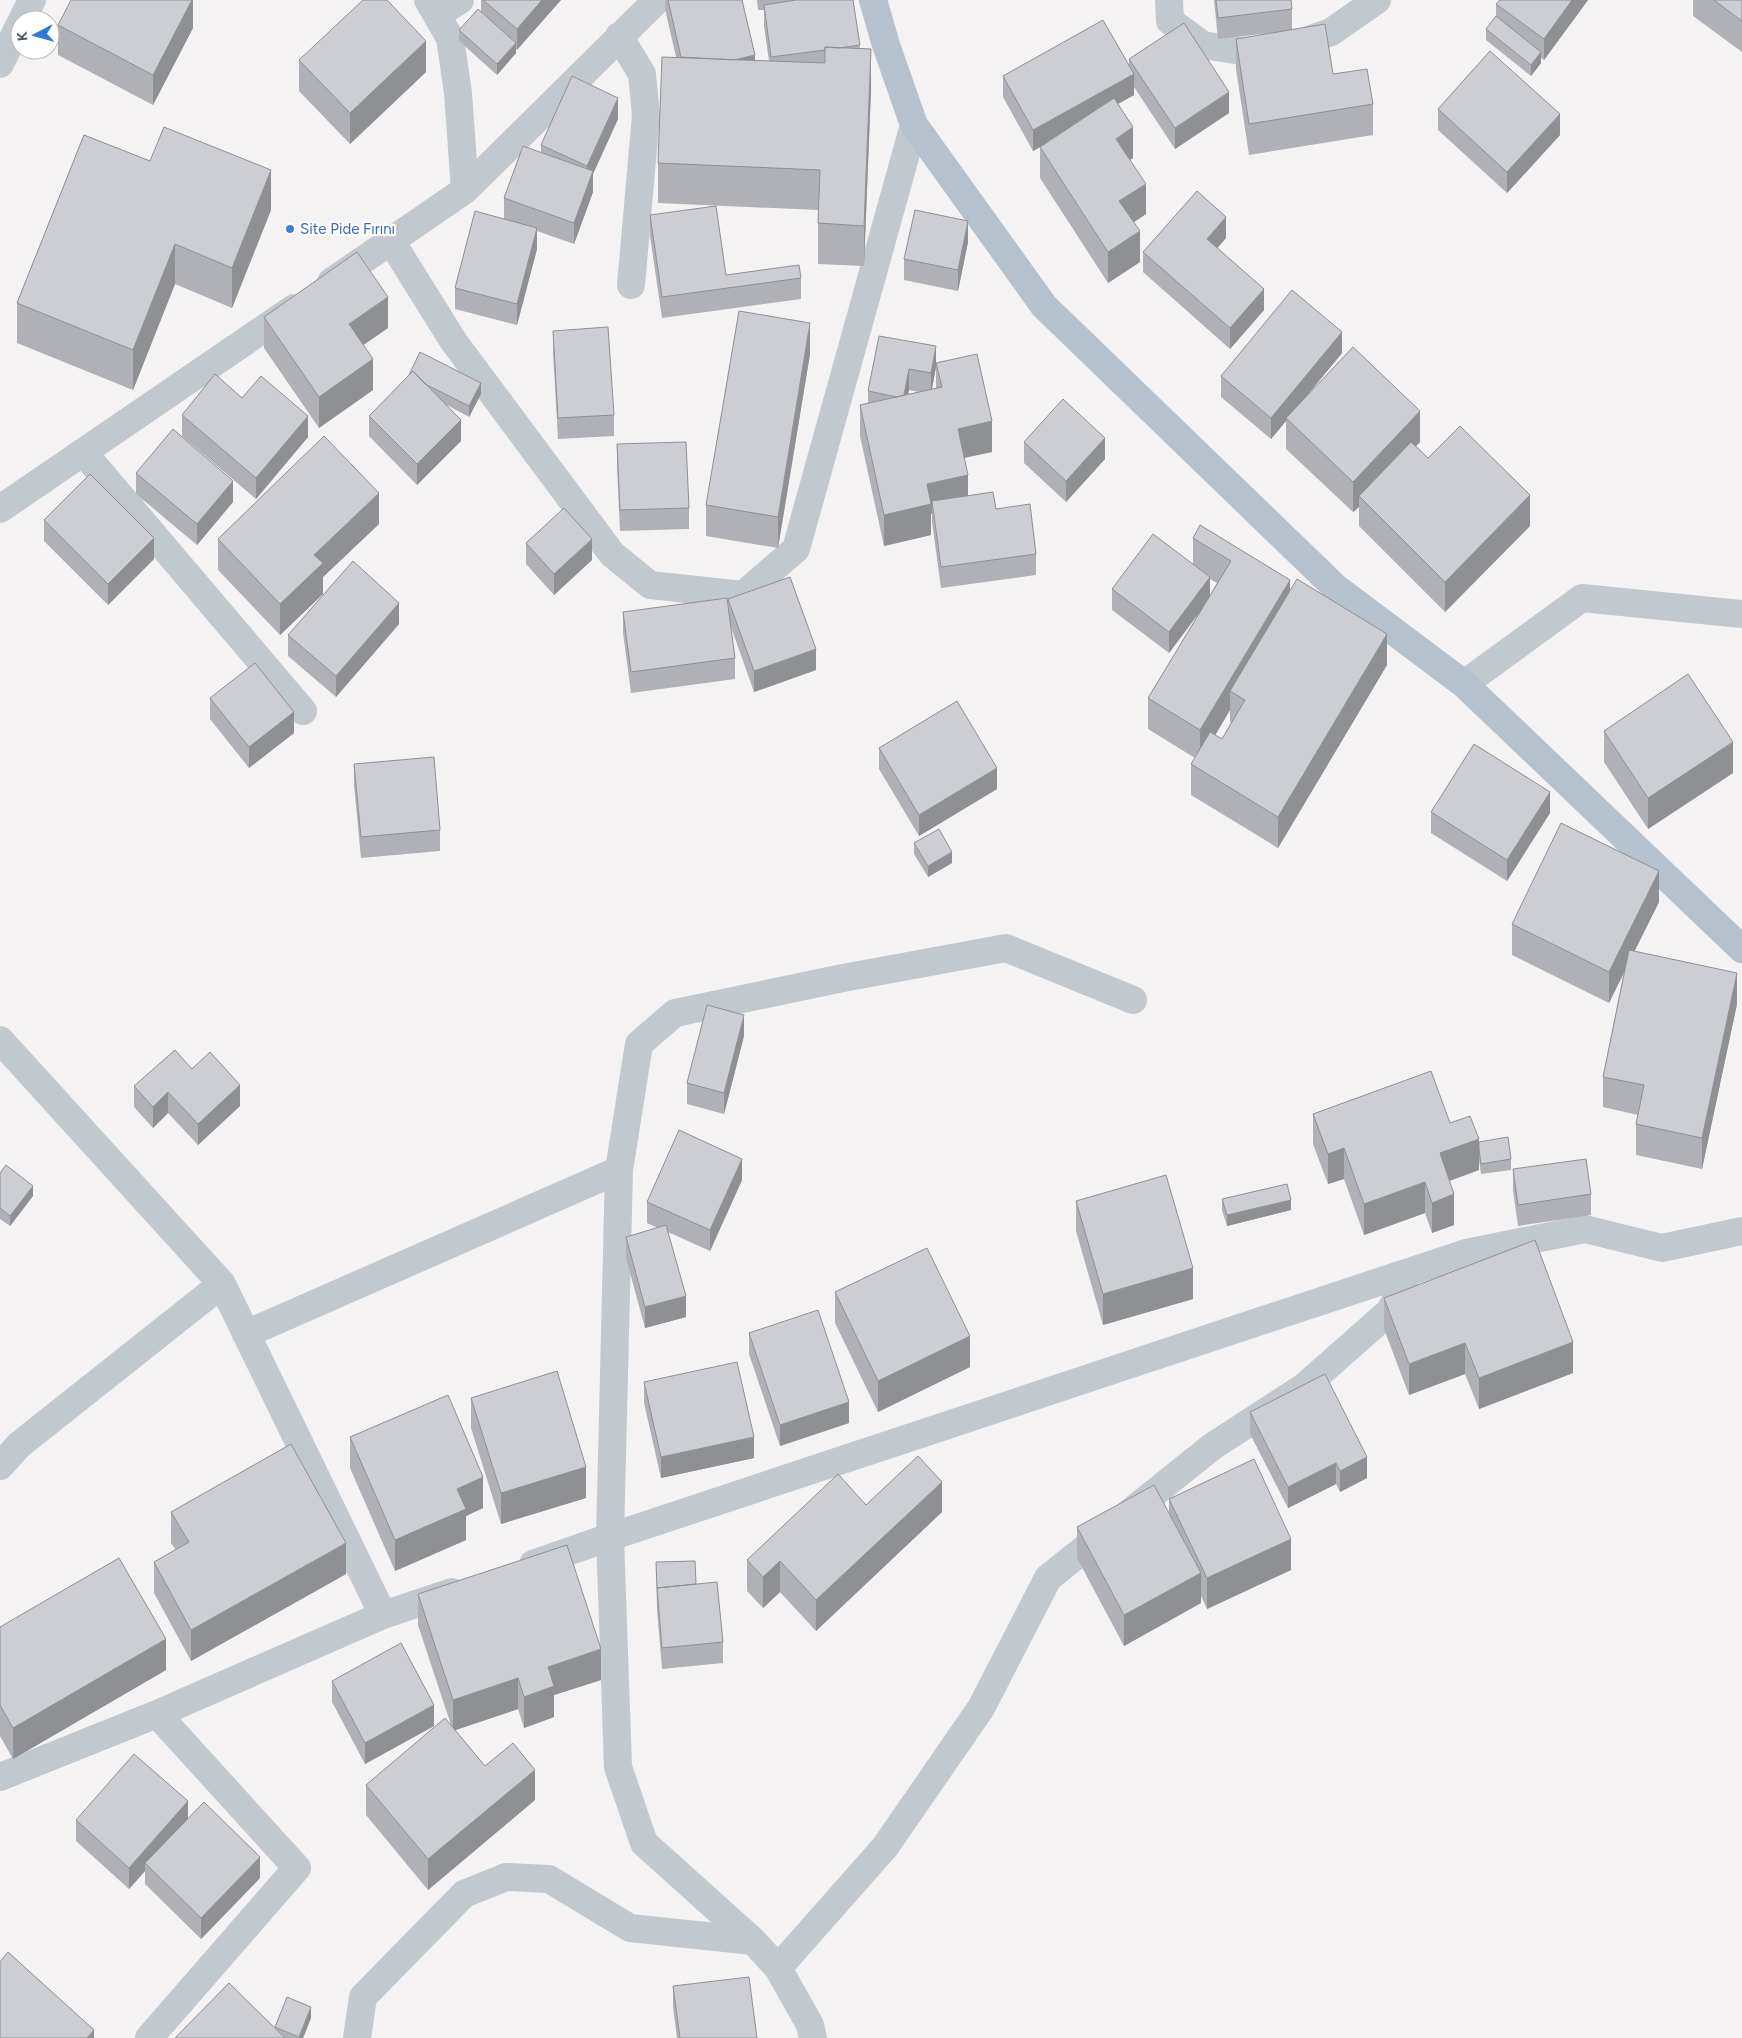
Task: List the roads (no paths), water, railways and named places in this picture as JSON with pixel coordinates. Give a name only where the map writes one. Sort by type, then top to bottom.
[{"type":"main road","points":[[873,0],[886,45],[914,125],[1044,306],[1336,588],[1464,684],[1742,949]]},
{"type":"street","points":[[460,0],[432,8],[450,38],[458,93],[465,190]]},
{"type":"street","points":[[0,509],[465,190],[656,0]]},
{"type":"street","points":[[1169,0],[1170,21],[1203,45],[1241,51],[1286,48],[1331,32],[1377,0]]},
{"type":"street","points":[[619,36],[642,74],[646,115],[631,285]]},
{"type":"street","points":[[0,64],[10,44]]},
{"type":"street","points":[[391,241],[454,342],[612,554],[650,585],[743,596],[796,550],[914,125]]},
{"type":"street","points":[[83,452],[303,711]]},
{"type":"street","points":[[1464,684],[1582,598],[1742,614]]},
{"type":"street","points":[[813,2038],[810,2025],[778,1968],[753,1941],[644,1843],[618,1767],[610,1537],[619,1170],[640,1044],[675,1013],[843,978],[1006,948],[1133,1000]]},
{"type":"street","points":[[0,1040],[222,1284],[383,1615]]},
{"type":"street","points":[[246,1334],[619,1170]]},
{"type":"street","points":[[506,1573],[1466,1253],[1585,1229],[1662,1248],[1742,1231]]},
{"type":"street","points":[[778,1968],[885,1847],[981,1708],[1048,1578],[1213,1446],[1304,1387],[1390,1312],[1413,1270]]},
{"type":"street","points":[[0,1466],[19,1445],[222,1284]]},
{"type":"street","points":[[0,1777],[157,1714],[383,1615],[478,1583]]},
{"type":"street","points":[[150,2038],[298,1868],[157,1714]]},
{"type":"street","points":[[356,2038],[363,1997],[464,1894],[506,1878],[549,1879],[630,1928],[753,1941]]},
{"type":"place","name":"Site Pide Fırını","points":[[290,229]]}]
